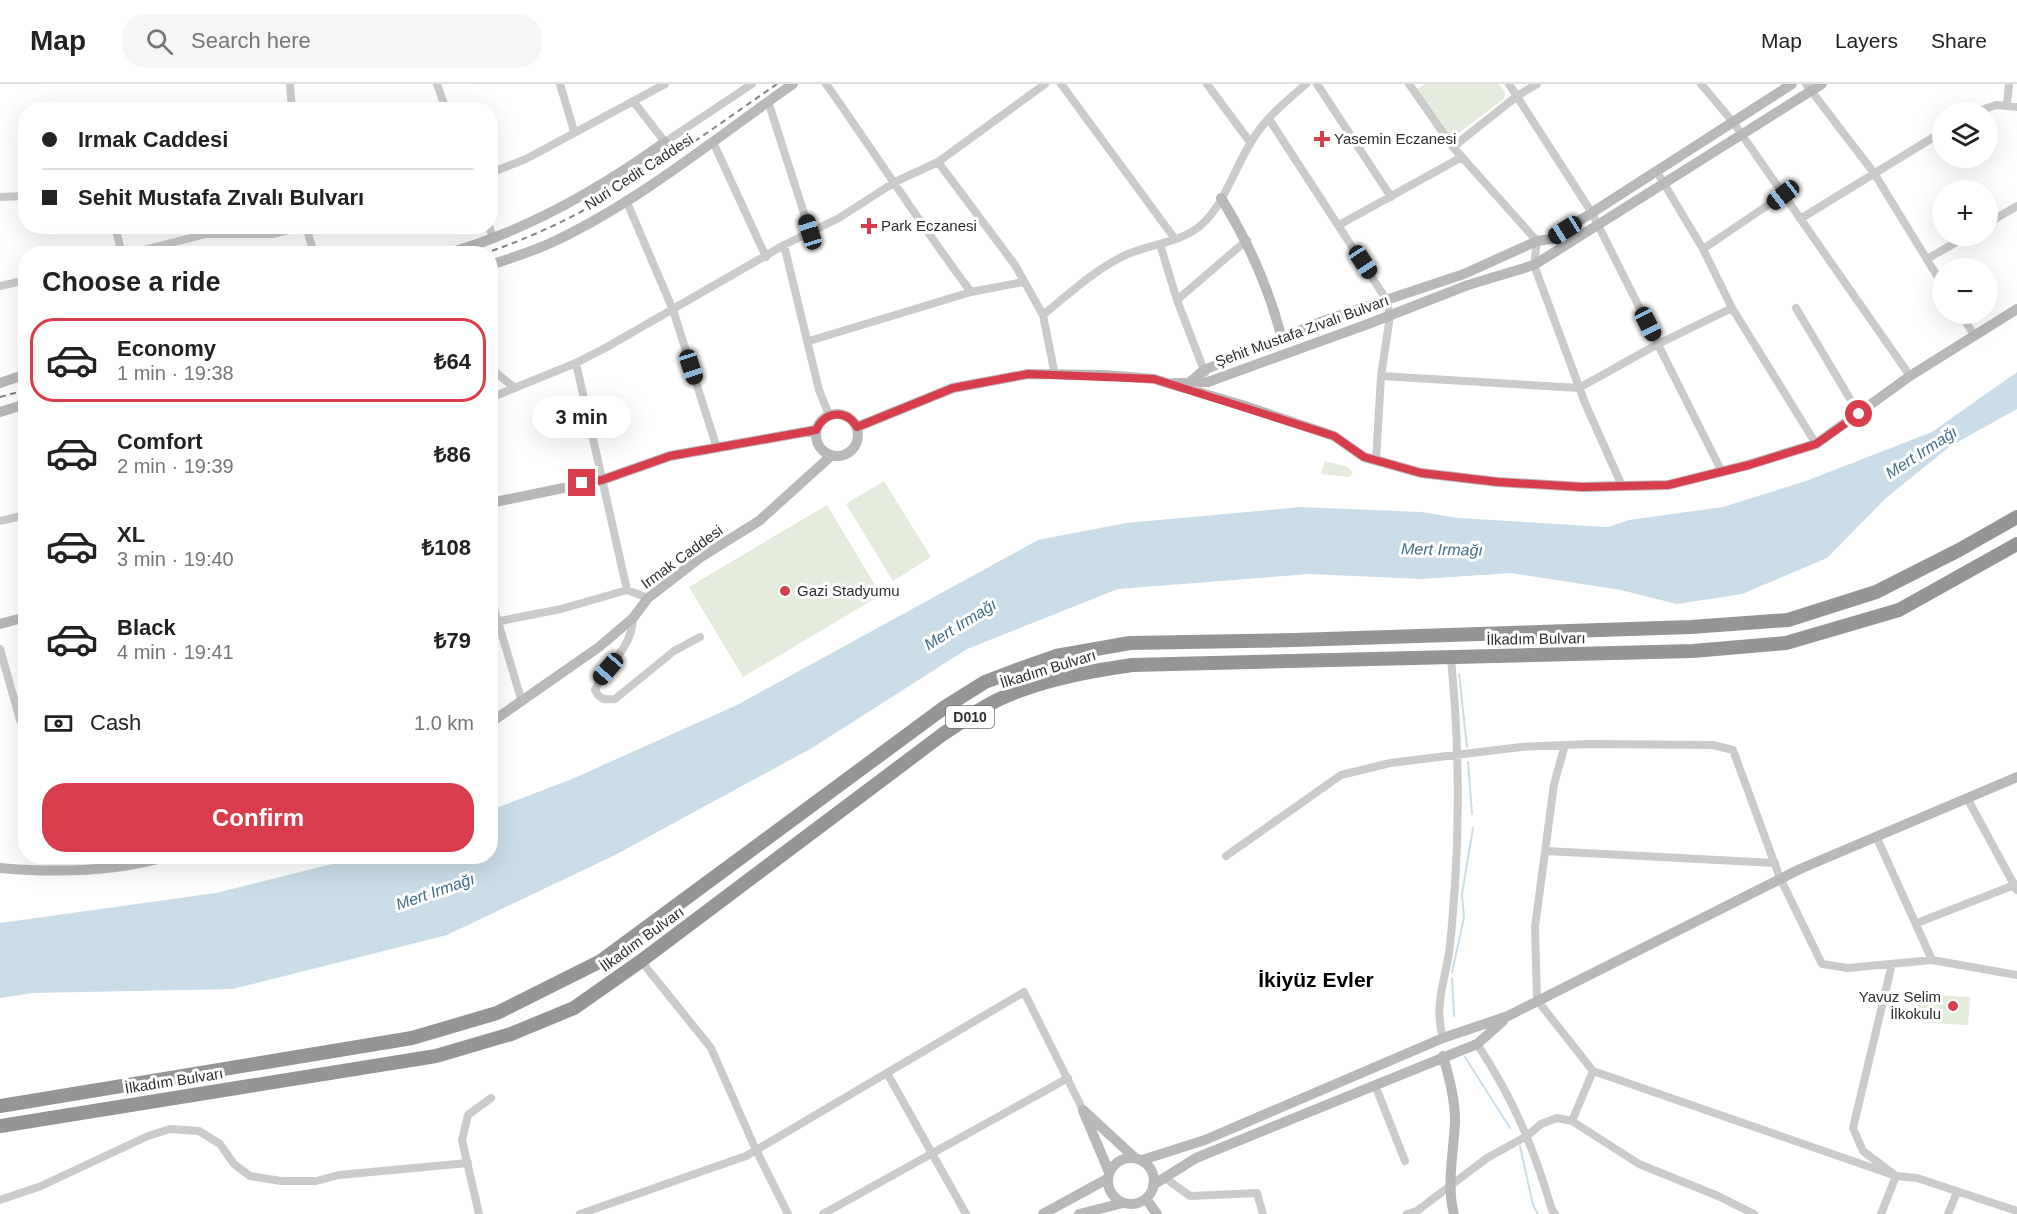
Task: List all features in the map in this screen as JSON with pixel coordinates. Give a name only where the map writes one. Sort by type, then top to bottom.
[{"type":"highway","name":"İlkadım Bulvarı","points":[[0,1106],[412,1038],[496,1013],[601,961],[945,707],[986,682],[1056,656],[1130,643],[1691,627],[1788,620],[1876,592],[1959,550],[2017,517]]},
{"type":"highway","name":"İlkadım Bulvarı","points":[[0,1126],[436,1056],[510,1034],[574,1008],[641,961],[943,734],[987,705],[1024,690],[1088,671],[1132,665],[1693,651],[1786,643],[1899,610],[2017,544]]},
{"type":"street","points":[[290,84],[291,102]]},
{"type":"street","points":[[437,84],[443,102]]},
{"type":"street","points":[[560,84],[574,131]]},
{"type":"street","points":[[498,170],[526,159],[574,131],[665,84]]},
{"type":"street","points":[[633,100],[665,142],[752,84]]},
{"type":"street","name":"Nuri Cedit Caddesi","points":[[498,263],[556,240],[626,200],[713,142],[793,84]]},
{"type":"street","points":[[826,84],[895,182],[919,223],[971,292]]},
{"type":"street","points":[[498,395],[576,363],[784,245],[839,218],[895,182],[938,162],[1044,84]]},
{"type":"street","points":[[1061,84],[1175,239]]},
{"type":"street","points":[[1207,84],[1250,142]]},
{"type":"street","points":[[1043,315],[1089,277],[1128,254],[1175,239],[1200,226],[1221,198],[1250,142],[1269,119],[1306,84]]},
{"type":"street","points":[[1317,84],[1391,197]]},
{"type":"street","points":[[1409,84],[1453,147],[1537,241],[1534,265],[1579,388],[1622,486]]},
{"type":"street","points":[[1509,84],[1592,213],[1722,472]]},
{"type":"street","points":[[1453,147],[1517,96],[1537,84]]},
{"type":"street","points":[[1701,84],[1733,122],[1910,376]]},
{"type":"street","name":"Şehit Mustafa Zıvalı Bulvarı","points":[[1191,381],[1204,370],[1282,339],[1386,299],[1464,274],[1537,241],[1551,238],[1792,84]]},
{"type":"street","points":[[2007,105],[2009,84]]},
{"type":"street","points":[[1814,86],[1874,173],[1932,267]]},
{"type":"street","name":"Şehit Mustafa Zıvalı Bulvarı","points":[[1191,381],[1208,382],[1468,285],[1534,265],[1599,227],[1814,86]]},
{"type":"street","points":[[768,101],[810,232]]},
{"type":"street","points":[[1998,105],[2017,106]]},
{"type":"street","points":[[1269,119],[1386,299],[1390,316],[1381,376],[1376,460]]},
{"type":"street","points":[[1800,219],[1932,138]]},
{"type":"street","name":"Nuri Cedit Caddesi","points":[[469,246],[493,238],[584,196],[665,142]]},
{"type":"street","points":[[713,142],[766,257]]},
{"type":"street","points":[[1339,225],[1462,156]]},
{"type":"street","points":[[938,162],[1016,266],[1043,315],[1055,375]]},
{"type":"street","points":[[1657,172],[1703,249],[1732,308],[1816,444]]},
{"type":"street","points":[[1703,249],[1783,195]]},
{"type":"street","points":[[0,197],[18,196]]},
{"type":"street","points":[[1221,198],[1246,240],[1272,300],[1282,339]]},
{"type":"street","points":[[626,200],[673,310],[717,448]]},
{"type":"street","points":[[1998,217],[2017,206]]},
{"type":"street","points":[[159,246],[206,234],[274,234]]},
{"type":"street","points":[[492,234],[493,238]]},
{"type":"street","points":[[1177,300],[1246,240]]},
{"type":"street","points":[[1160,244],[1177,300],[1208,382]]},
{"type":"street","points":[[784,245],[819,390],[829,415]]},
{"type":"street","points":[[1927,259],[1950,246]]},
{"type":"street","points":[[0,286],[18,282]]},
{"type":"street","points":[[808,341],[971,292],[1023,282]]},
{"type":"street","points":[[1381,376],[1579,388],[1658,344],[1732,308]]},
{"type":"street","points":[[1796,308],[1859,414]]},
{"type":"street","points":[[857,427],[953,388],[1028,374],[1134,377],[1170,384],[1334,436],[1364,457],[1421,473],[1498,482],[1582,487],[1668,485],[1722,472],[1816,444],[1910,376],[2017,309]]},
{"type":"street","points":[[1968,324],[1974,334]]},
{"type":"street","points":[[576,363],[627,590]]},
{"type":"street","points":[[498,374],[515,388]]},
{"type":"street","points":[[0,383],[18,377]]},
{"type":"street","points":[[1170,384],[1191,381]]},
{"type":"street","points":[[0,412],[18,406]]},
{"type":"street","points":[[816,430],[817,443],[832,455],[845,454],[855,446],[857,427],[848,417],[829,415]]},
{"type":"street","points":[[498,500],[602,480],[670,456],[816,430],[829,415]]},
{"type":"street","name":"Irmak Caddesi","points":[[498,718],[599,647],[633,618],[648,598],[701,557],[759,521],[832,455]]},
{"type":"street","points":[[0,521],[18,517]]},
{"type":"street","points":[[498,621],[561,609],[627,590],[648,598]]},
{"type":"street","points":[[633,618],[632,634],[616,660],[600,678],[595,690],[598,697],[605,700],[615,699],[674,651],[700,637]]},
{"type":"street","points":[[0,624],[18,619]]},
{"type":"street","points":[[498,636],[522,702]]},
{"type":"street","points":[[0,649],[18,713]]},
{"type":"street","points":[[1443,1038],[1439,1025],[1438,1002],[1449,952],[1455,882],[1456,707],[1451,658]]},
{"type":"street","points":[[1565,745],[1554,784],[1535,927],[1537,1000],[1593,1071],[1896,1176],[1917,1178],[2017,1211]]},
{"type":"street","points":[[1226,856],[1341,776],[1390,763],[1456,757],[1521,747],[1713,745],[1733,750],[1780,878],[1822,964],[1848,968],[1932,960],[2017,975]]},
{"type":"street","points":[[1043,1214],[1108,1175],[1119,1160],[1138,1159],[1205,1140],[1443,1038],[1508,1016],[1780,878],[2017,777]]},
{"type":"street","points":[[1917,923],[2016,886],[1966,798]]},
{"type":"street","points":[[1876,836],[1932,960]]},
{"type":"street","points":[[1546,851],[1776,863]]},
{"type":"street","points":[[0,868],[35,871],[81,870],[120,864]]},
{"type":"street","points":[[641,961],[711,1048],[756,1150],[788,1214]]},
{"type":"street","points":[[1892,964],[1853,1128],[1863,1151],[1896,1176]]},
{"type":"street","points":[[580,1214],[756,1150],[1024,992],[1083,1110],[1108,1175],[1111,1194],[1124,1203]]},
{"type":"street","points":[[1153,1185],[1196,1158],[1477,1044],[1508,1016]]},
{"type":"street","points":[[1477,1044],[1503,1083],[1527,1136],[1552,1210],[1556,1214]]},
{"type":"street","points":[[1443,1056],[1451,1087],[1455,1118],[1450,1188],[1454,1214]]},
{"type":"street","points":[[1572,1121],[1593,1071]]},
{"type":"street","points":[[887,1073],[966,1214]]},
{"type":"street","points":[[823,1214],[1068,1078]]},
{"type":"street","points":[[1375,1085],[1405,1161]]},
{"type":"street","points":[[479,1214],[462,1140],[468,1115],[491,1098]]},
{"type":"street","points":[[1079,1214],[1146,1199],[1153,1185],[1152,1171],[1083,1110]]},
{"type":"street","points":[[1407,1214],[1417,1211],[1487,1158],[1527,1136],[1540,1124],[1557,1118],[1572,1121],[1639,1164],[1718,1196],[1755,1214]]},
{"type":"street","points":[[0,1200],[41,1186],[140,1139],[170,1129],[199,1131],[220,1144],[234,1164],[250,1176],[281,1181],[316,1181],[339,1175],[468,1163]]},
{"type":"street","points":[[1881,1214],[1896,1176]]},
{"type":"street","points":[[1165,1178],[1190,1196],[1257,1193],[1263,1214]]},
{"type":"street","points":[[1948,1214],[1957,1192]]},
{"type":"street","points":[[1146,1199],[1157,1214]]},
{"type":"shaded area","points":[[1425,84],[1499,84],[1505,92],[1504,99],[1456,135],[1447,133],[1417,89]]},
{"type":"shaded area","points":[[1325,461],[1348,467],[1353,472],[1349,477],[1321,474]]},
{"type":"shaded area","points":[[884,481],[931,557],[893,581],[846,504]]},
{"type":"shaded area","name":"Gazi Stadyumu","points":[[827,505],[881,595],[743,677],[689,587]]},
{"type":"shaded area","points":[[1916,994],[1970,997],[1968,1025],[1914,1022]]},
{"type":"water","name":"Mert Irmağı","points":[[2017,372],[2017,409],[1949,447],[1886,498],[1827,558],[1742,594],[1677,604],[1621,590],[1511,573],[1421,579],[1309,574],[1118,589],[967,649],[812,748],[615,855],[447,935],[233,989],[33,993],[0,998],[0,923],[216,893],[332,864],[498,864],[498,807],[572,779],[737,705],[1038,540],[1126,523],[1301,507],[1421,512],[1458,518],[1608,527],[1629,520],[1723,507],[1806,481],[1932,432]]},
{"type":"waterway","points":[[1459,674],[1467,747]]},
{"type":"waterway","points":[[1468,762],[1472,814]]},
{"type":"waterway","points":[[1452,972],[1464,918],[1462,894],[1473,828]]},
{"type":"waterway","points":[[1452,978],[1454,1016]]},
{"type":"waterway","points":[[1465,1057],[1510,1128]]},
{"type":"waterway","points":[[1520,1146],[1533,1205],[1538,1214]]},
{"type":"railway","points":[[498,248],[561,222],[599,202],[671,157],[777,84]]},
{"type":"railway","points":[[0,397],[18,392]]},
{"type":"place","name":"Yasemin Eczanesi","points":[[1322,139]]},
{"type":"place","name":"Park Eczanesi","points":[[869,226]]},
{"type":"place","name":"Gazi Stadyumu","points":[[785,591]]},
{"type":"place","name":"Yavuz Selim İlkokulu","points":[[1953,1006]]},
{"type":"district","name":"İkiyüz Evler","points":[[1316,980]]},
{"type":"route","points":[[582,483],[602,480],[670,456],[816,430],[823,419],[829,415],[842,414],[853,421],[857,427],[953,388],[1028,374],[1104,375],[1154,379],[1334,436],[1364,457],[1421,473],[1498,482],[1582,487],[1668,485],[1749,465],[1816,444],[1859,414]]}]
